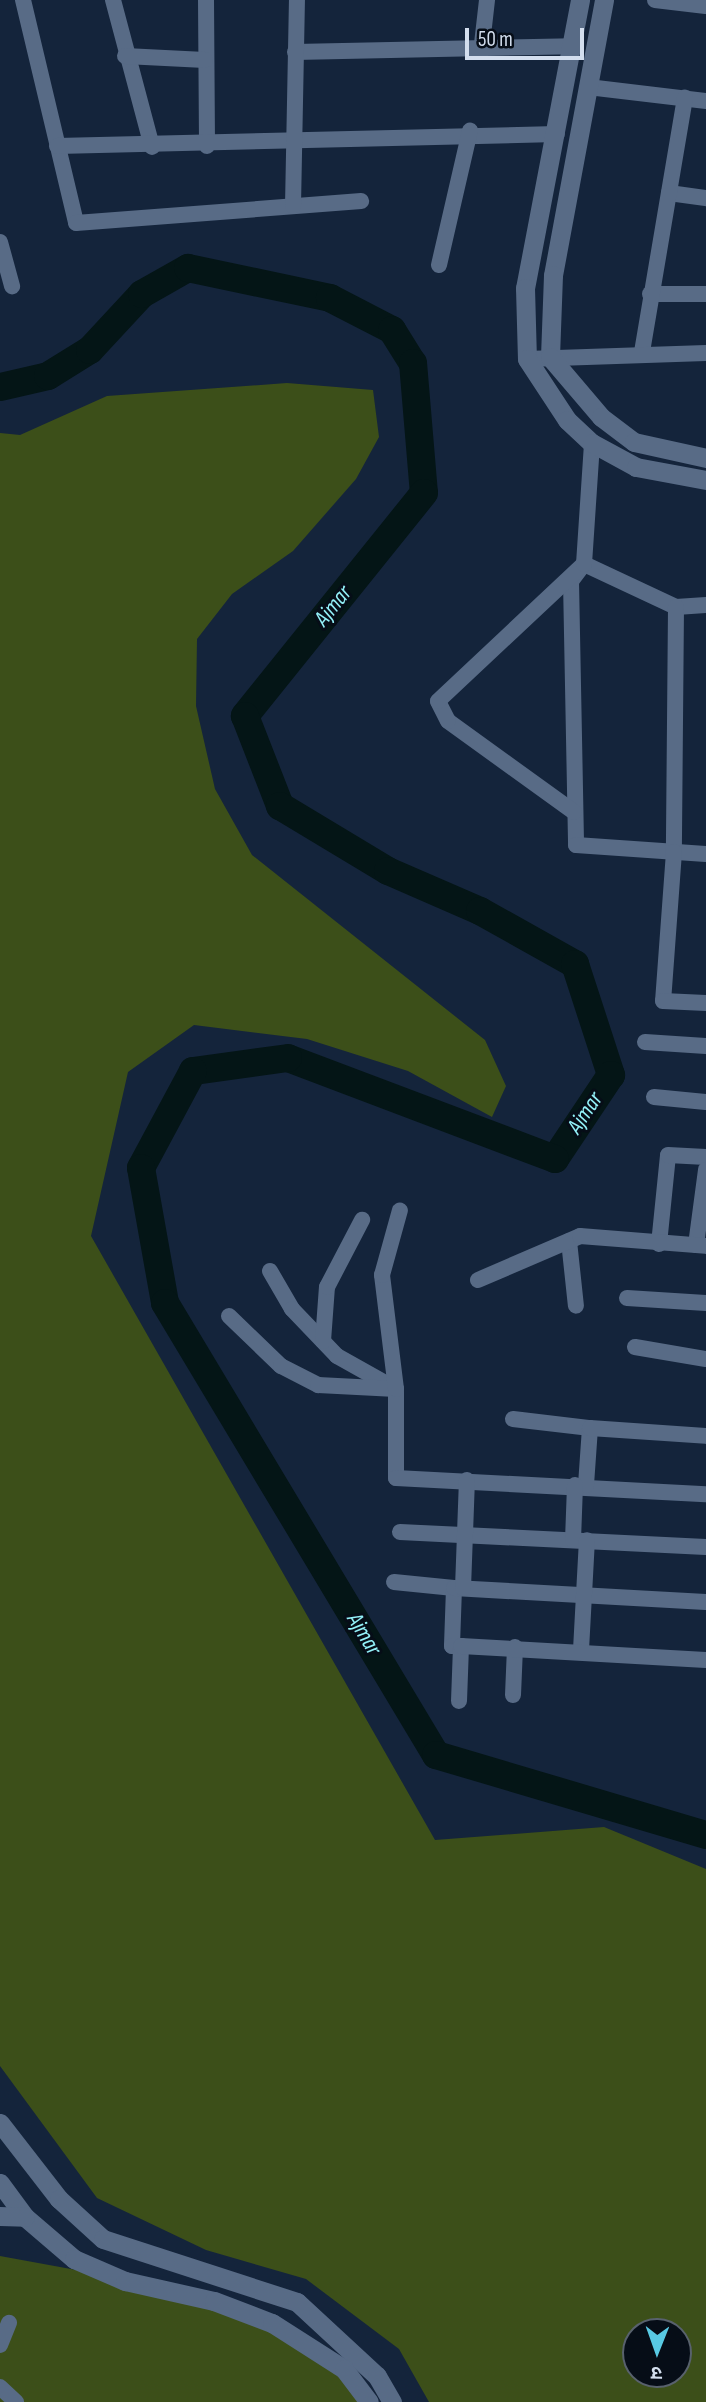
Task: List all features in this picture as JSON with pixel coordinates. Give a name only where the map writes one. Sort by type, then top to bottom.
[{"type":"street","points":[[23,0],[76,223],[361,201]]},
{"type":"street","points":[[113,0],[125,56],[152,147]]},
{"type":"street","points":[[206,0],[207,146]]},
{"type":"street","points":[[293,206],[289,144],[297,0]]},
{"type":"street","points":[[482,44],[487,0]]},
{"type":"street","points":[[580,0],[525,288],[527,359],[567,421],[592,443],[636,467],[706,480]]},
{"type":"street","points":[[604,0],[552,284],[550,357],[601,417],[634,442],[706,458]]},
{"type":"street","points":[[655,0],[706,6]]},
{"type":"street","points":[[295,52],[482,44],[572,46]]},
{"type":"street","points":[[125,56],[205,60]]},
{"type":"street","points":[[589,87],[706,101]]},
{"type":"street","points":[[642,352],[685,98]]},
{"type":"street","points":[[57,146],[289,144],[470,131],[556,134]]},
{"type":"street","points":[[439,265],[470,131]]},
{"type":"street","points":[[669,193],[706,198]]},
{"type":"street","points":[[0,242],[12,286]]},
{"type":"street","points":[[650,294],[706,294]]},
{"type":"street","points":[[527,359],[642,352],[706,352]]},
{"type":"street","points":[[592,443],[584,564],[571,581],[576,845],[706,854]]},
{"type":"street","points":[[584,564],[676,607],[706,605]]},
{"type":"street","points":[[574,812],[448,721],[438,701],[584,564]]},
{"type":"street","points":[[676,607],[674,852],[663,1001],[706,1003]]},
{"type":"street","points":[[645,1042],[706,1046]]},
{"type":"street","points":[[654,1097],[706,1102]]},
{"type":"street","points":[[659,1244],[668,1155],[706,1157]]},
{"type":"street","points":[[478,1280],[580,1236],[701,1246],[706,1170]]},
{"type":"street","points":[[400,1210],[382,1275],[396,1389],[396,1478],[580,1485],[706,1494]]},
{"type":"street","points":[[323,1341],[327,1286],[362,1220]]},
{"type":"street","points":[[569,1241],[576,1306]]},
{"type":"street","points":[[270,1270],[292,1309],[323,1341],[396,1389]]},
{"type":"street","points":[[627,1298],[706,1303]]},
{"type":"street","points":[[229,1315],[281,1366],[318,1385],[396,1389]]},
{"type":"street","points":[[635,1346],[706,1359]]},
{"type":"street","points":[[513,1419],[590,1428],[706,1436]]},
{"type":"street","points":[[581,1650],[583,1593],[580,1485],[590,1428]]},
{"type":"street","points":[[467,1480],[465,1535],[452,1646],[581,1650],[706,1660]]},
{"type":"street","points":[[400,1532],[706,1547]]},
{"type":"street","points":[[394,1582],[706,1602]]},
{"type":"street","points":[[458,1701],[461,1646]]},
{"type":"street","points":[[513,1695],[515,1647]]},
{"type":"street","points":[[0,2123],[59,2199],[103,2239],[298,2302],[377,2376],[392,2402]]},
{"type":"street","points":[[0,2183],[25,2217],[95,2271],[236,2308],[306,2340],[344,2369],[369,2402]]},
{"type":"street","points":[[0,2216],[25,2217]]},
{"type":"street","points":[[0,2345],[9,2323]]},
{"type":"street","points":[[0,2387],[16,2402]]},
{"type":"green space","points":[[287,383],[373,390],[379,437],[356,479],[293,551],[232,594],[197,639],[196,706],[215,789],[252,855],[485,1040],[506,1086],[492,1117],[408,1071],[307,1039],[194,1025],[128,1072],[91,1236],[435,1840],[604,1827],[706,1869],[706,2402],[429,2402],[399,2349],[306,2279],[206,2250],[97,2198],[0,2066],[0,433],[20,435],[107,396]]},
{"type":"green space","points":[[0,2256],[169,2287],[346,2365],[365,2402],[0,2402]]},
{"type":"waterway","name":"Ajmar","points":[[0,387],[48,376],[90,350],[142,294],[188,268],[330,298],[392,330],[413,363],[424,493],[245,716],[280,806],[388,871],[480,911],[575,964],[611,1075],[555,1159],[288,1058],[193,1071],[141,1168],[165,1303],[436,1755],[706,1835]]}]
